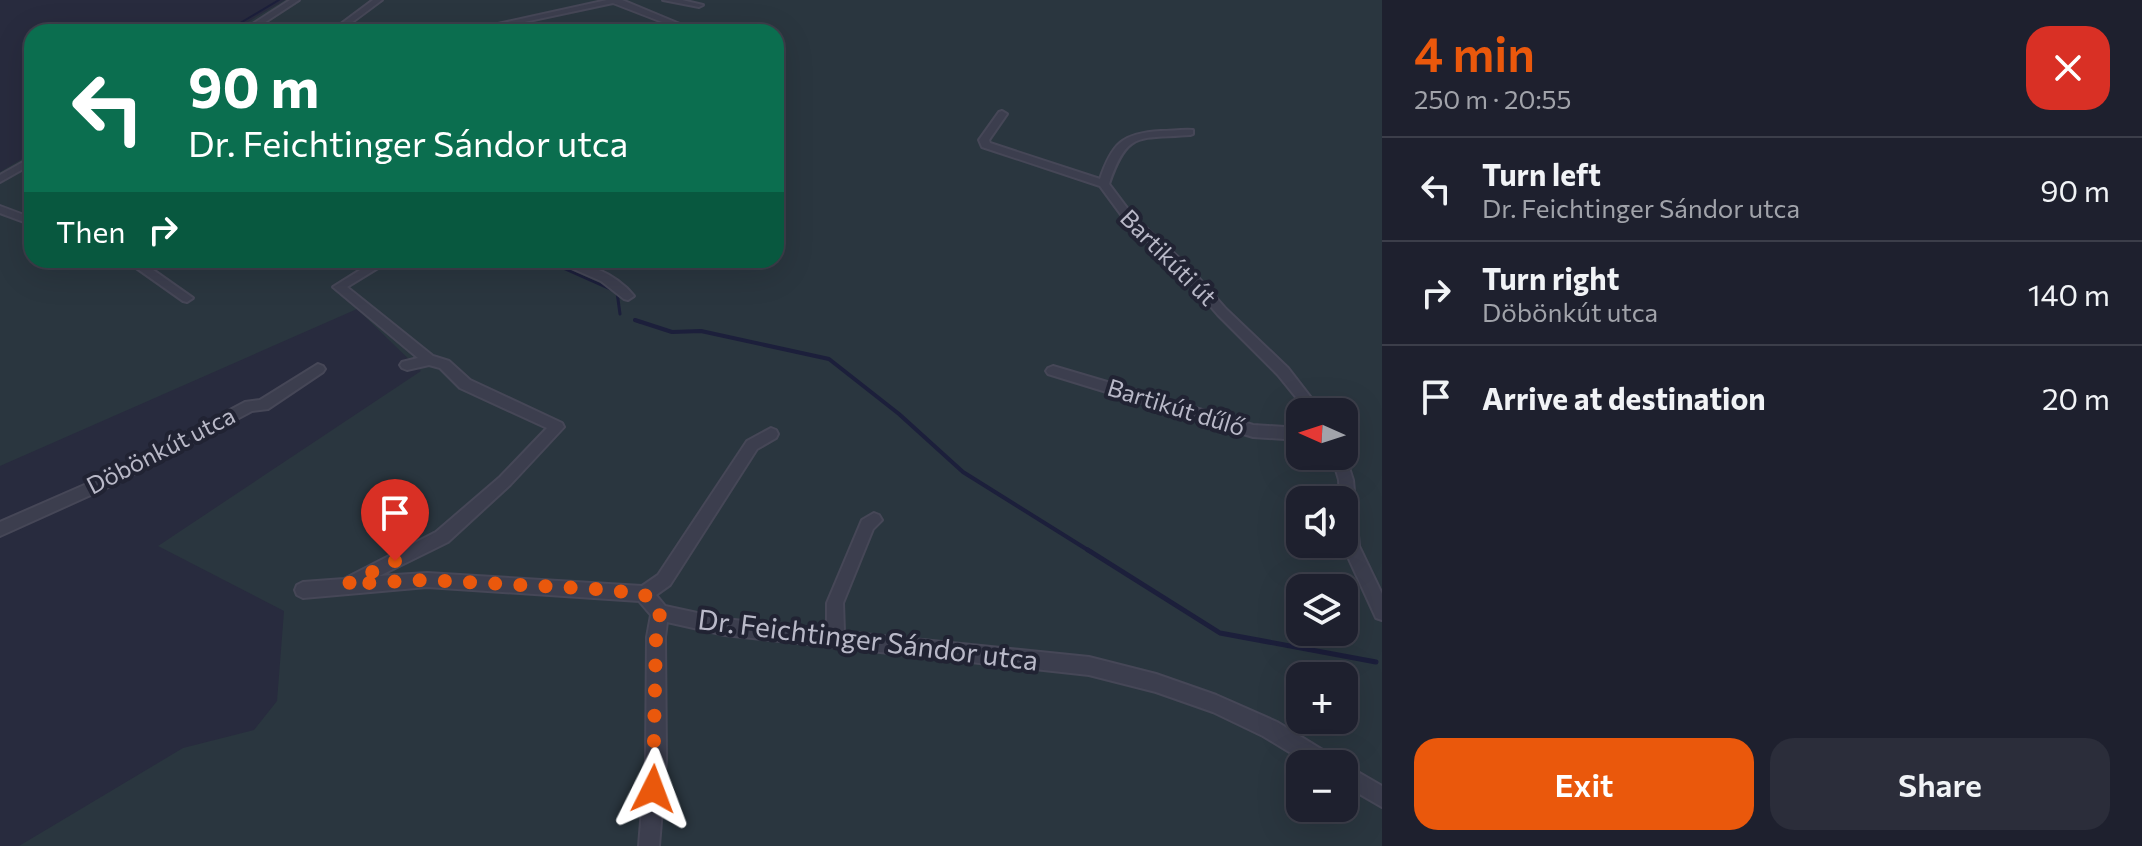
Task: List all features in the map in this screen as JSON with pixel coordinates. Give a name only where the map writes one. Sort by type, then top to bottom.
[{"type":"street","points":[[257,24],[295,0]]},
{"type":"street","points":[[345,24],[378,0]]},
{"type":"street","points":[[504,24],[616,0],[675,24]]},
{"type":"street","points":[[667,0],[699,5]]},
{"type":"street","name":"Bartikúti út","points":[[1002,114],[984,140],[985,145],[1104,184],[1119,209],[1141,234],[1183,267],[1221,311],[1290,378],[1305,398]]},
{"type":"street","points":[[1104,184],[1115,151],[1127,139],[1190,132]]},
{"type":"street","points":[[0,179],[24,165]]},
{"type":"street","points":[[0,209],[24,219]]},
{"type":"street","points":[[143,268],[187,298]]},
{"type":"street","points":[[347,584],[442,537],[505,481],[557,427],[465,384],[444,364],[429,360],[339,287],[371,268]]},
{"type":"street","points":[[580,268],[621,288],[628,296]]},
{"type":"street","points":[[407,365],[429,360]]},
{"type":"street","name":"Döbönkút utca","points":[[0,529],[110,480],[250,406],[263,405],[318,369]]},
{"type":"street","name":"Bartikút dűlő","points":[[1053,371],[1253,431],[1286,433]]},
{"type":"street","points":[[303,590],[347,584],[427,580],[644,594],[664,580],[752,445],[771,434]]},
{"type":"street","points":[[1343,470],[1351,546],[1382,612]]},
{"type":"street","points":[[836,637],[835,603],[867,525],[874,520]]},
{"type":"street","points":[[644,594],[660,613],[656,637],[656,760],[649,846]]},
{"type":"street","name":"Dr. Feichtinger Sándor utca","points":[[660,613],[725,627],[1089,666],[1156,683],[1216,704],[1270,729],[1304,750]]},
{"type":"street","points":[[1358,782],[1382,797]]},
{"type":"shaded area","points":[[285,0],[1382,0],[1382,846],[19,846],[183,748],[254,730],[277,701],[284,611],[158,546],[421,371],[357,309],[0,466],[0,172],[24,158],[24,268],[784,268],[784,24],[244,24]]},
{"type":"waterway","points":[[238,24],[279,0]]},
{"type":"waterway","points":[[563,268],[617,292],[620,314]]},
{"type":"waterway","points":[[640,322],[635,320],[672,332],[701,331],[829,359],[899,414],[963,472],[1091,552]]},
{"type":"waterway","points":[[1088,550],[1220,633],[1376,662]]},
{"type":"route","points":[[395,561],[347,584],[427,580],[644,594],[660,613],[656,637],[656,760],[653,789]]}]
